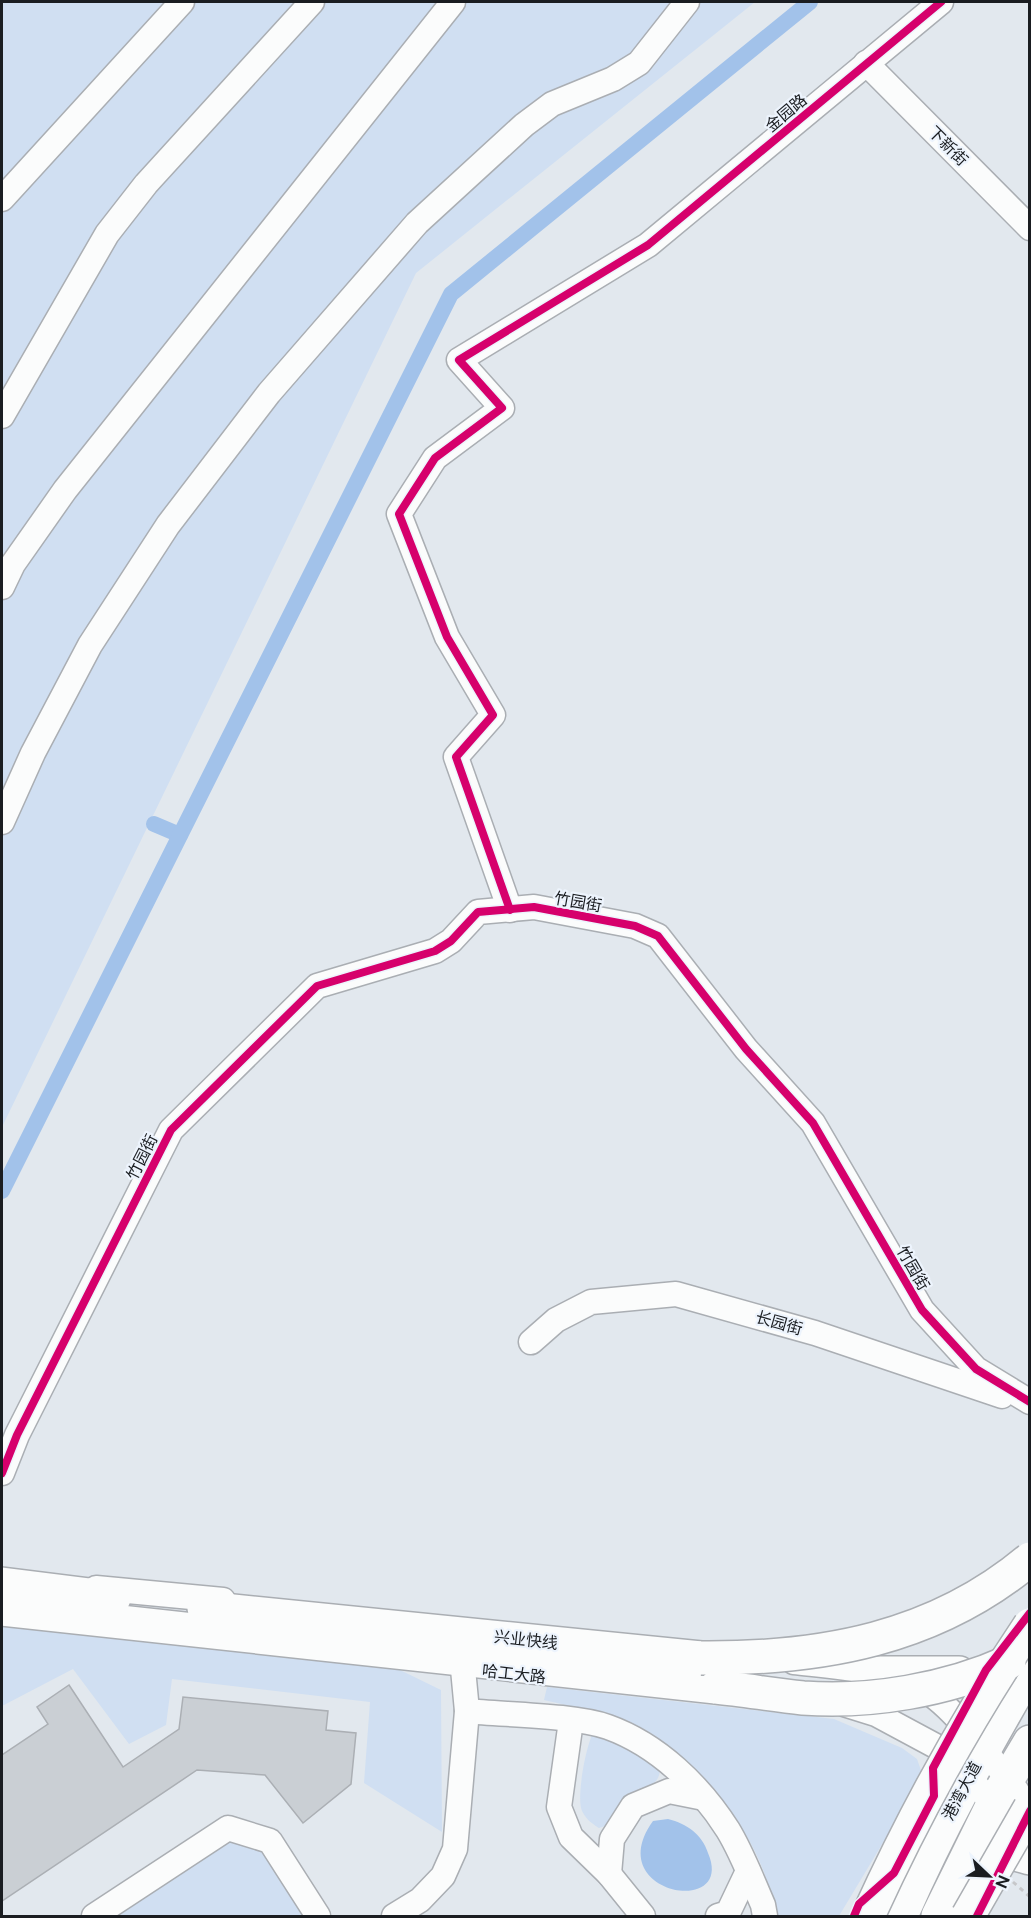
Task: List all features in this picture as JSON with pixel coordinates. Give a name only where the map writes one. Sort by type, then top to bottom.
[{"type":"highway","name":"兴业快线","points":[[2,1584],[138,1601],[678,1655],[744,1658],[854,1646],[904,1630],[962,1604],[1029,1559]]},
{"type":"highway","name":"兴业快线","points":[[2,1609],[804,1698],[849,1699],[908,1691],[994,1669],[1029,1653]]},
{"type":"highway","points":[[868,1917],[953,1748],[982,1696],[1029,1624]]},
{"type":"highway","points":[[868,1673],[952,1674],[986,1670],[1029,1645]]},
{"type":"highway","name":"港湾大道","points":[[901,1917],[925,1862],[976,1763],[1029,1669]]},
{"type":"highway","points":[[1010,1792],[1025,1768],[1028,1744]]},
{"type":"highway","name":"港湾大道","points":[[938,1917],[960,1872],[1010,1792]]},
{"type":"highway","points":[[968,1917],[1029,1808]]},
{"type":"highway","points":[[960,1872],[983,1855],[1008,1852],[1029,1858]]},
{"type":"street","points":[[2,199],[182,2]]},
{"type":"street","points":[[2,416],[107,234],[146,184],[312,2]]},
{"type":"street","points":[[2,587],[13,564],[65,490],[453,2]]},
{"type":"street","points":[[2,822],[33,753],[90,645],[168,525],[269,393],[417,223],[524,125],[552,104],[614,79],[639,63],[687,2]]},
{"type":"street","name":"金园路","points":[[510,910],[456,758],[493,715],[447,636],[399,514],[435,458],[502,408],[459,360],[648,245],[941,2]]},
{"type":"street","name":"下新街","points":[[867,63],[1029,228]]},
{"type":"street","name":"竹园街","points":[[2,1473],[17,1435],[171,1130],[317,986],[435,951],[451,941],[478,912],[534,907],[635,926],[658,936],[746,1048],[813,1123],[922,1310],[976,1369],[1029,1404]]},
{"type":"street","name":"长园街","points":[[531,1342],[556,1320],[591,1302],[676,1294],[814,1333],[1029,1404]]},
{"type":"street","points":[[2,1578],[666,1646],[884,1676],[925,1690],[960,1722],[976,1763],[1029,1808]]},
{"type":"street","name":"哈工大路","points":[[2,1616],[463,1669],[779,1701],[838,1703],[876,1714],[943,1750],[976,1763]]},
{"type":"street","points":[[394,1917],[420,1900],[443,1876],[455,1849],[467,1711],[463,1669]]},
{"type":"street","points":[[467,1711],[607,1726],[642,1742],[672,1765],[704,1798],[728,1831],[763,1905],[765,1917]]},
{"type":"street","points":[[571,1721],[560,1807],[571,1837],[609,1874],[644,1917]]},
{"type":"street","points":[[609,1874],[612,1839],[633,1806],[669,1791],[704,1798]]},
{"type":"street","points":[[1010,1792],[1029,1844]]},
{"type":"street","points":[[94,1917],[228,1828],[270,1841],[318,1917]]},
{"type":"street","points":[[718,1917],[728,1912],[748,1871]]},
{"type":"shaded area","points":[[2,2],[755,2],[416,273],[2,1127]]},
{"type":"shaded area","points":[[2,1616],[186,1637],[400,1670],[441,1690],[442,1832],[364,1783],[370,1702],[172,1679],[166,1725],[129,1744],[73,1669],[2,1706]]},
{"type":"shaded area","points":[[547,1687],[834,1719],[902,1748],[917,1759],[923,1776],[839,1916],[773,1916],[769,1890],[761,1863],[747,1837],[731,1812],[691,1767],[670,1748],[640,1727],[598,1713],[544,1700]]},
{"type":"shaded area","points":[[593,1733],[647,1754],[660,1770],[653,1784],[628,1797],[619,1806],[608,1825],[599,1828],[585,1816],[580,1804],[587,1749]]},
{"type":"shaded area","points":[[231,1836],[258,1846],[303,1916],[108,1916]]},
{"type":"water","points":[[668,1819],[693,1831],[702,1840],[708,1853],[712,1873],[704,1886],[689,1891],[671,1889],[654,1880],[643,1866],[641,1846],[653,1821]]},
{"type":"building","points":[[69,1685],[123,1767],[179,1729],[183,1697],[328,1711],[326,1730],[356,1733],[351,1784],[303,1823],[265,1775],[197,1770],[2,1901],[2,1755],[48,1724],[37,1707]]},
{"type":"waterway","points":[[2,1191],[451,294],[810,2]]},
{"type":"waterway","points":[[154,824],[180,835]]},
{"type":"cycle path","points":[[510,910],[456,757],[493,715],[447,637],[399,514],[435,458],[502,408],[459,360],[648,245],[941,2]]},
{"type":"cycle path","points":[[2,1473],[17,1435],[171,1130],[317,986],[435,951],[451,941],[478,912],[534,907],[635,926],[658,936],[746,1049],[813,1123],[922,1310],[976,1369],[1030,1402]]},
{"type":"cycle path","points":[[854,1916],[859,1904],[894,1873],[934,1796],[933,1768],[986,1670],[1030,1613]]},
{"type":"cycle path","points":[[977,1916],[1030,1811]]}]
